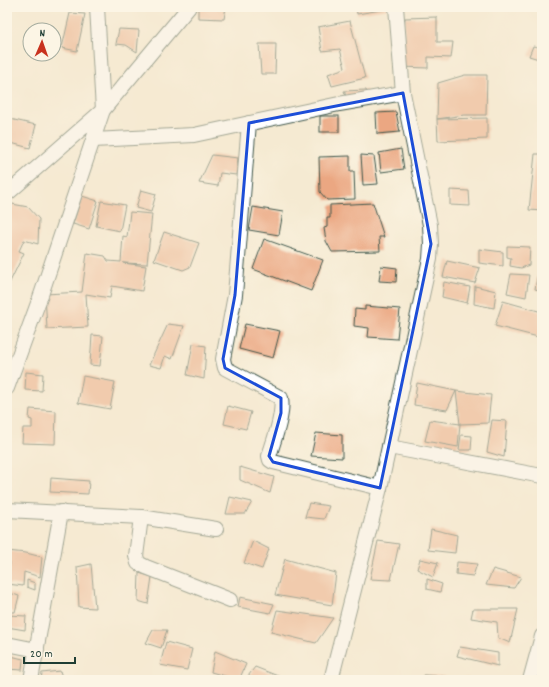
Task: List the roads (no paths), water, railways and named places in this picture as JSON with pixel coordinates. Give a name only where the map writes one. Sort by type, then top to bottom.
[{"type":"street","points":[[7,388],[41,295],[103,110],[97,7]]},
{"type":"street","points":[[7,194],[103,110],[189,7]]},
{"type":"street","points":[[330,680],[380,488],[430,259],[430,224],[403,93],[396,7]]},
{"type":"street","points":[[93,140],[194,134],[338,104],[403,93]]},
{"type":"street","points":[[249,123],[235,295],[223,359],[225,368],[281,398],[281,413],[269,456],[270,460],[380,488]]},
{"type":"street","points":[[389,446],[542,476]]},
{"type":"street","points":[[7,510],[141,517],[216,529]]},
{"type":"street","points":[[31,680],[61,512]]},
{"type":"street","points":[[141,517],[136,556],[138,563],[230,600]]},
{"type":"street","points":[[535,674],[542,636]]},
{"type":"street","points":[[7,644],[37,650]]}]
